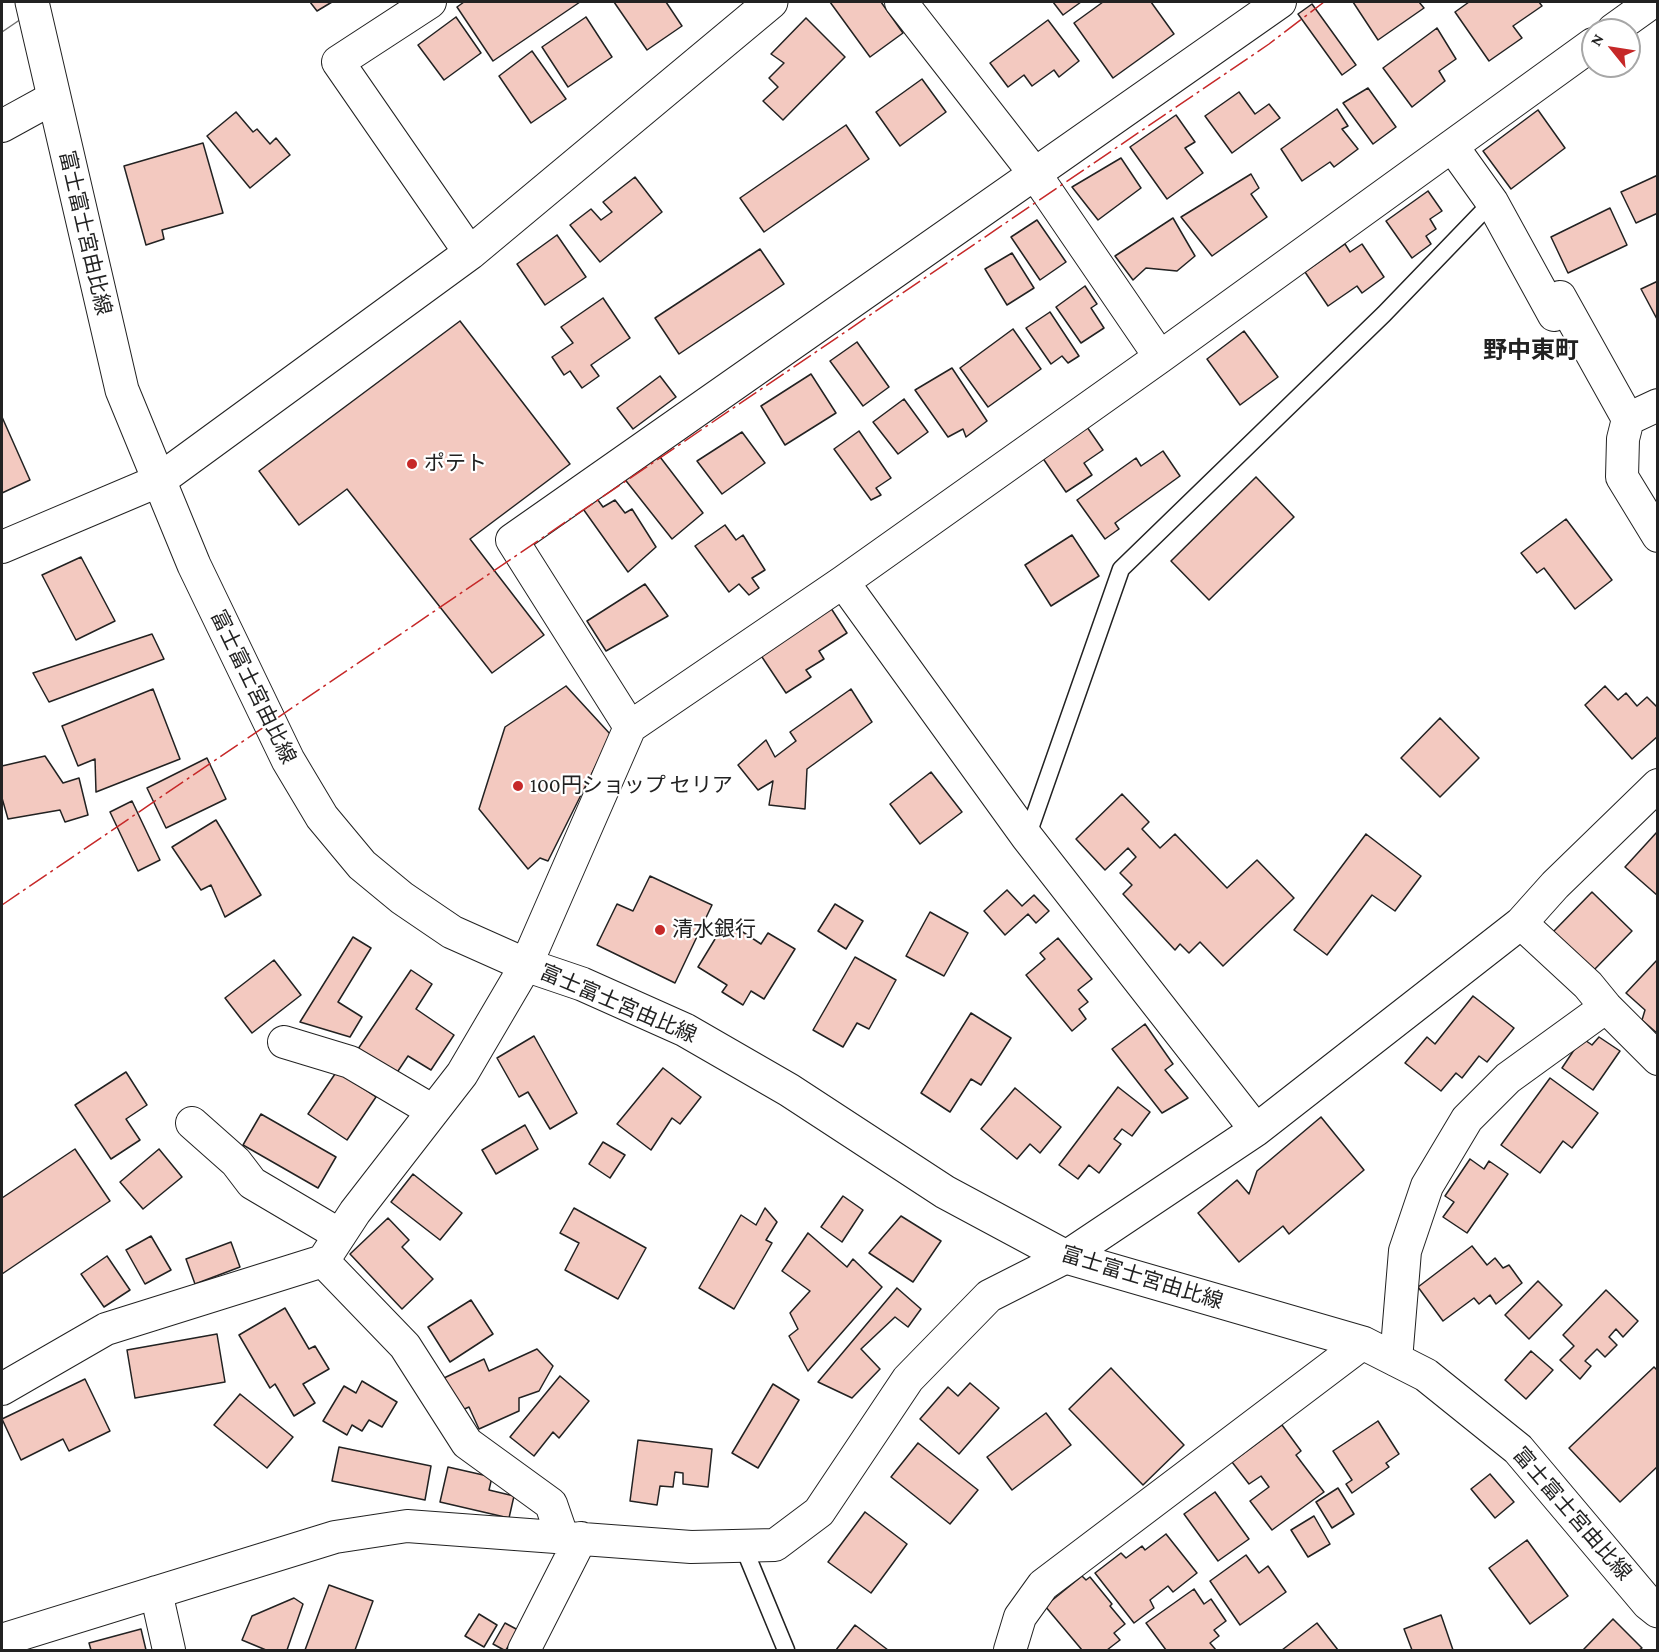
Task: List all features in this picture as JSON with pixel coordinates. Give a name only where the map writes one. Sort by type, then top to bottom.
[{"type":"main road","name":"富士富士宮由比線","points":[[32,2],[122,390],[194,565],[283,750],[322,817],[362,865],[402,898],[452,932],[526,965],[582,984],[685,1030],[789,1090],[945,1192],[1066,1257],[1363,1343],[1426,1375],[1518,1449],[1658,1611]]},
{"type":"main road","points":[[158,481],[470,253],[771,2]]},
{"type":"street","points":[[430,2],[338,62],[470,253]]},
{"type":"street","points":[[901,2],[1035,174],[1160,357]]},
{"type":"street","points":[[630,727],[512,540],[1280,2]]},
{"type":"street","points":[[1630,18],[1652,2]]},
{"type":"street","points":[[2,1389],[105,1329],[323,1261],[355,1212],[462,1074],[526,965],[630,727],[843,582],[1160,357],[1581,53]]},
{"type":"street","points":[[2,126],[54,98]]},
{"type":"street","points":[[1452,146],[1492,202],[1554,315],[1560,297],[1628,419],[1623,439],[1622,477],[1658,536]]},
{"type":"street","points":[[1628,419],[1658,405]]},
{"type":"street","points":[[2,547],[158,481]]},
{"type":"street","points":[[843,582],[1028,837],[1256,1130]]},
{"type":"street","points":[[2,1640],[335,1537],[407,1526],[691,1547],[775,1545],[819,1512],[908,1379],[989,1296],[1066,1257],[1256,1130],[1521,923],[1555,885],[1658,784]]},
{"type":"street","points":[[1521,923],[1588,985],[1606,1007],[1658,1059]]},
{"type":"street","points":[[1396,1360],[1405,1251],[1427,1186],[1467,1119],[1508,1078],[1606,1007]]},
{"type":"street","points":[[284,1042],[350,1062],[433,1111]]},
{"type":"street","points":[[192,1123],[236,1162],[252,1183],[340,1235]]},
{"type":"street","points":[[323,1261],[405,1346],[467,1443],[551,1504],[571,1537]]},
{"type":"street","points":[[1010,1650],[1020,1617],[1043,1585],[1363,1343]]},
{"type":"street","points":[[524,1650],[571,1537]]},
{"type":"street","points":[[156,1592],[169,1650]]},
{"type":"lane","points":[[1028,837],[1121,569],[1384,314],[1492,202]]},
{"type":"lane","points":[[743,1546],[786,1650]]},
{"type":"pier","points":[[2,2],[46,2],[2,32]]},
{"type":"building","points":[[310,2],[332,2],[317,11]]},
{"type":"building","points":[[464,2],[580,2],[493,61],[457,7]]},
{"type":"building","points":[[614,2],[666,2],[682,26],[647,50]]},
{"type":"building","points":[[830,2],[881,2],[903,33],[870,57]]},
{"type":"building","points":[[1053,2],[1081,2],[1063,15]]},
{"type":"building","points":[[1103,2],[1151,2],[1174,34],[1113,78],[1074,23]]},
{"type":"building","points":[[1353,2],[1419,2],[1424,8],[1378,40]]},
{"type":"building","points":[[1469,2],[1539,2],[1542,6],[1513,26],[1522,38],[1489,61],[1455,12]]},
{"type":"building","points":[[1312,4],[1356,65],[1342,75],[1298,14]]},
{"type":"building","points":[[456,17],[481,53],[444,80],[418,45]]},
{"type":"building","points":[[586,17],[612,57],[568,87],[542,47]]},
{"type":"building","points":[[806,18],[845,57],[783,120],[763,101],[778,87],[769,78],[784,63],[771,54]]},
{"type":"building","points":[[1048,20],[1079,61],[1059,77],[1054,70],[1032,86],[1024,75],[1008,87],[990,63]]},
{"type":"building","points":[[1437,28],[1456,59],[1439,71],[1445,81],[1412,107],[1383,68]]},
{"type":"building","points":[[532,51],[566,99],[531,123],[499,76]]},
{"type":"building","points":[[922,79],[946,112],[900,146],[876,112]]},
{"type":"building","points":[[1368,88],[1396,127],[1373,144],[1343,103]]},
{"type":"building","points":[[1239,92],[1255,114],[1269,104],[1280,118],[1232,153],[1205,116]]},
{"type":"building","points":[[1337,109],[1348,126],[1342,129],[1358,149],[1334,167],[1330,162],[1302,181],[1281,149]]},
{"type":"building","points":[[1538,110],[1565,148],[1511,189],[1483,151]]},
{"type":"building","points":[[236,112],[253,132],[257,129],[270,144],[276,138],[290,155],[250,188],[207,136]]},
{"type":"building","points":[[1176,115],[1195,142],[1185,148],[1203,173],[1167,199],[1130,147]]},
{"type":"building","points":[[846,125],[869,159],[764,232],[740,198]]},
{"type":"building","points":[[203,143],[223,213],[162,230],[164,239],[146,245],[124,166]]},
{"type":"building","points":[[1121,158],[1141,188],[1098,220],[1072,187]]},
{"type":"building","points":[[1251,174],[1259,188],[1251,194],[1267,217],[1212,256],[1181,217]]},
{"type":"building","points":[[1658,175],[1658,213],[1636,223],[1621,192]]},
{"type":"building","points":[[635,177],[662,212],[600,262],[570,225],[591,209],[601,220],[612,212],[603,202]]},
{"type":"building","points":[[1428,191],[1442,211],[1430,219],[1436,229],[1426,236],[1431,244],[1412,258],[1386,221]]},
{"type":"building","points":[[1610,208],[1627,245],[1568,273],[1551,237]]},
{"type":"building","points":[[1173,218],[1195,256],[1177,271],[1146,268],[1133,280],[1115,256]]},
{"type":"building","points":[[1037,220],[1066,262],[1040,280],[1011,237]]},
{"type":"building","points":[[557,235],[586,277],[545,305],[517,264]]},
{"type":"building","points":[[1345,244],[1350,252],[1362,244],[1384,277],[1362,293],[1357,286],[1328,306],[1305,272]]},
{"type":"building","points":[[760,249],[784,284],[679,354],[655,318]]},
{"type":"building","points":[[1012,253],[1034,288],[1007,305],[985,269]]},
{"type":"building","points":[[1658,281],[1658,321],[1641,289]]},
{"type":"building","points":[[1085,286],[1097,304],[1091,308],[1104,328],[1081,343],[1056,307]]},
{"type":"building","points":[[603,298],[630,338],[591,365],[599,376],[582,388],[570,371],[564,375],[552,357],[573,343],[561,327]]},
{"type":"building","points":[[1050,312],[1079,356],[1068,363],[1062,356],[1051,364],[1026,328]]},
{"type":"building","points":[[460,321],[570,464],[470,539],[544,635],[492,673],[347,489],[299,525],[259,471]]},
{"type":"building","points":[[1013,329],[1041,369],[988,407],[960,368]]},
{"type":"building","points":[[1244,331],[1278,377],[1240,405],[1207,359]]},
{"type":"building","points":[[857,342],[889,387],[863,406],[830,361]]},
{"type":"building","points":[[952,368],[987,421],[966,437],[963,429],[948,437],[915,390]]},
{"type":"building","points":[[811,374],[836,413],[785,445],[761,406]]},
{"type":"building","points":[[660,376],[676,397],[633,429],[617,408]]},
{"type":"building","points":[[904,399],[928,432],[898,454],[873,422]]},
{"type":"building","points":[[2,417],[30,480],[2,493]]},
{"type":"building","points":[[1087,427],[1103,450],[1084,463],[1092,475],[1066,492],[1042,457]]},
{"type":"building","points":[[859,431],[891,478],[876,488],[881,495],[871,500],[834,449]]},
{"type":"building","points":[[742,432],[765,463],[722,494],[697,461]]},
{"type":"building","points":[[1163,451],[1180,476],[1115,523],[1119,529],[1105,539],[1077,500],[1136,458],[1141,466]]},
{"type":"building","points":[[657,453],[703,513],[672,539],[623,477]]},
{"type":"building","points":[[1256,477],[1294,517],[1209,600],[1171,561]]},
{"type":"building","points":[[595,496],[603,507],[615,500],[625,513],[632,509],[656,547],[628,572],[581,506]]},
{"type":"building","points":[[1566,519],[1612,580],[1575,609],[1544,568],[1537,573],[1521,553]]},
{"type":"building","points":[[725,525],[736,540],[743,535],[765,570],[752,578],[759,588],[749,595],[739,584],[729,592],[695,546]]},
{"type":"building","points":[[1072,535],[1099,576],[1051,606],[1025,565]]},
{"type":"building","points":[[81,557],[115,621],[76,640],[42,575]]},
{"type":"building","points":[[645,584],[668,616],[606,651],[587,621]]},
{"type":"building","points":[[827,602],[847,633],[819,651],[824,659],[806,670],[811,677],[786,693],[756,648]]},
{"type":"building","points":[[152,634],[164,659],[49,702],[33,673]]},
{"type":"building","points":[[566,686],[611,735],[548,861],[540,858],[528,869],[479,809],[505,727]]},
{"type":"building","points":[[1605,686],[1618,700],[1626,693],[1637,706],[1647,697],[1658,708],[1658,736],[1632,759],[1585,705]]},
{"type":"building","points":[[153,689],[180,759],[96,792],[95,759],[78,766],[62,726]]},
{"type":"building","points":[[851,689],[872,722],[807,769],[805,809],[769,805],[773,781],[758,790],[738,765],[766,740],[775,757],[796,741],[790,732]]},
{"type":"building","points":[[1440,718],[1479,758],[1440,797],[1401,758]]},
{"type":"building","points":[[45,756],[63,783],[79,778],[88,815],[65,822],[60,810],[8,819],[2,798],[2,766]]},
{"type":"building","points":[[207,758],[226,799],[166,828],[147,788]]},
{"type":"building","points":[[931,772],[962,812],[920,844],[890,804]]},
{"type":"building","points":[[1122,794],[1149,822],[1142,829],[1160,848],[1175,834],[1227,888],[1257,860],[1294,898],[1223,966],[1200,942],[1189,953],[1180,944],[1175,950],[1123,894],[1132,885],[1120,873],[1136,857],[1128,848],[1105,870],[1076,839]]},
{"type":"building","points":[[132,801],[160,860],[138,871],[110,812]]},
{"type":"building","points":[[216,820],[261,895],[225,917],[211,885],[201,890],[172,847]]},
{"type":"building","points":[[1658,832],[1658,896],[1625,867]]},
{"type":"building","points":[[1366,834],[1421,876],[1395,911],[1372,895],[1327,955],[1294,930]]},
{"type":"building","points":[[650,876],[712,905],[675,983],[597,945],[617,904],[633,911]]},
{"type":"building","points":[[1007,890],[1022,906],[1034,895],[1049,911],[1036,923],[1028,914],[1005,935],[984,911]]},
{"type":"building","points":[[1592,892],[1632,931],[1592,972],[1552,933]]},
{"type":"building","points":[[835,904],[863,921],[846,949],[818,931]]},
{"type":"building","points":[[930,912],[968,933],[944,976],[906,956]]},
{"type":"building","points":[[726,921],[761,944],[768,933],[795,949],[764,999],[751,991],[743,1005],[722,992],[727,985],[698,967]]},
{"type":"building","points":[[353,937],[371,948],[338,1002],[362,1017],[350,1037],[300,1022]]},
{"type":"building","points":[[1058,938],[1092,979],[1078,990],[1088,1002],[1079,1009],[1086,1019],[1072,1031],[1026,975],[1045,959],[1040,953]]},
{"type":"building","points":[[855,957],[896,980],[869,1029],[857,1023],[843,1047],[813,1030]]},
{"type":"building","points":[[1658,959],[1658,1034],[1642,1020],[1645,1010],[1626,993]]},
{"type":"building","points":[[274,960],[301,995],[252,1033],[225,998]]},
{"type":"building","points":[[411,970],[432,984],[416,1009],[454,1035],[431,1070],[408,1056],[396,1074],[358,1049]]},
{"type":"building","points":[[1473,996],[1514,1028],[1487,1062],[1479,1056],[1462,1078],[1456,1073],[1441,1091],[1405,1063],[1427,1037],[1435,1044]]},
{"type":"building","points":[[971,1013],[1011,1038],[981,1085],[971,1079],[950,1112],[921,1093]]},
{"type":"building","points":[[1145,1024],[1173,1064],[1165,1070],[1188,1098],[1162,1113],[1112,1049]]},
{"type":"building","points":[[534,1036],[577,1113],[550,1129],[528,1092],[519,1097],[497,1058]]},
{"type":"building","points":[[1599,1037],[1620,1051],[1593,1090],[1562,1068],[1582,1038],[1592,1045]]},
{"type":"building","points":[[663,1068],[701,1097],[680,1124],[672,1118],[651,1150],[617,1124]]},
{"type":"building","points":[[337,1071],[376,1097],[347,1140],[308,1114]]},
{"type":"building","points":[[126,1072],[147,1105],[126,1119],[140,1140],[111,1159],[75,1105]]},
{"type":"building","points":[[1550,1078],[1598,1113],[1572,1148],[1563,1141],[1540,1173],[1501,1145]]},
{"type":"building","points":[[1118,1087],[1150,1112],[1132,1136],[1122,1129],[1114,1139],[1121,1144],[1099,1173],[1089,1165],[1078,1179],[1059,1165]]},
{"type":"building","points":[[1015,1088],[1061,1127],[1040,1153],[1030,1144],[1017,1159],[981,1129]]},
{"type":"building","points":[[261,1114],[336,1157],[318,1188],[243,1145]]},
{"type":"building","points":[[1321,1117],[1364,1170],[1289,1234],[1283,1226],[1239,1262],[1198,1213],[1237,1180],[1249,1194],[1257,1171]]},
{"type":"building","points":[[525,1125],[538,1149],[496,1174],[482,1150]]},
{"type":"building","points":[[603,1142],[625,1155],[610,1178],[589,1164]]},
{"type":"building","points":[[75,1149],[110,1201],[2,1274],[2,1198]]},
{"type":"building","points":[[159,1149],[182,1177],[143,1209],[120,1182]]},
{"type":"building","points":[[1470,1159],[1484,1169],[1489,1161],[1508,1174],[1467,1233],[1443,1217],[1454,1202],[1445,1196]]},
{"type":"building","points":[[413,1174],[462,1213],[440,1240],[391,1202]]},
{"type":"building","points":[[843,1196],[863,1210],[842,1242],[821,1227]]},
{"type":"building","points":[[574,1208],[646,1248],[618,1299],[565,1270],[579,1243],[560,1233]]},
{"type":"building","points":[[765,1208],[777,1222],[766,1240],[772,1243],[734,1309],[699,1288],[741,1215],[756,1225]]},
{"type":"building","points":[[901,1216],[941,1241],[913,1282],[869,1253]]},
{"type":"building","points":[[388,1218],[409,1240],[402,1247],[433,1279],[402,1309],[350,1254]]},
{"type":"building","points":[[808,1233],[847,1267],[853,1259],[882,1287],[808,1371],[789,1336],[798,1329],[790,1313],[810,1291],[782,1271]]},
{"type":"building","points":[[151,1236],[171,1270],[145,1284],[126,1250]]},
{"type":"building","points":[[231,1242],[240,1267],[195,1284],[186,1259]]},
{"type":"building","points":[[1472,1246],[1487,1265],[1495,1258],[1503,1268],[1509,1265],[1522,1283],[1496,1304],[1490,1295],[1479,1304],[1474,1298],[1443,1321],[1418,1287]]},
{"type":"building","points":[[107,1256],[130,1290],[104,1307],[81,1274]]},
{"type":"building","points":[[1538,1281],[1562,1305],[1529,1339],[1505,1315]]},
{"type":"building","points":[[897,1288],[921,1309],[908,1327],[895,1317],[861,1349],[880,1369],[852,1398],[818,1382]]},
{"type":"building","points":[[1606,1290],[1638,1321],[1623,1337],[1616,1329],[1609,1337],[1617,1345],[1605,1357],[1597,1349],[1585,1361],[1591,1366],[1580,1379],[1560,1360],[1574,1346],[1563,1335]]},
{"type":"building","points":[[471,1300],[493,1334],[450,1362],[428,1327]]},
{"type":"building","points":[[285,1308],[309,1349],[315,1346],[329,1369],[303,1384],[315,1403],[294,1416],[275,1384],[270,1388],[239,1335]]},
{"type":"building","points":[[217,1334],[225,1382],[135,1398],[127,1350]]},
{"type":"building","points":[[537,1349],[553,1366],[539,1391],[519,1398],[519,1411],[479,1429],[469,1407],[460,1411],[444,1378],[484,1359],[489,1371]]},
{"type":"building","points":[[1531,1351],[1553,1370],[1526,1399],[1505,1380]]},
{"type":"building","points":[[1654,1367],[1658,1371],[1658,1466],[1620,1502],[1569,1448]]},
{"type":"building","points":[[1111,1368],[1184,1445],[1143,1485],[1069,1409]]},
{"type":"building","points":[[560,1376],[589,1401],[559,1438],[553,1432],[534,1456],[510,1437]]},
{"type":"building","points":[[85,1379],[110,1431],[69,1451],[63,1439],[21,1460],[2,1419]]},
{"type":"building","points":[[362,1381],[397,1402],[382,1427],[369,1420],[362,1431],[352,1425],[347,1435],[323,1421],[344,1386],[356,1393]]},
{"type":"building","points":[[970,1383],[999,1408],[959,1454],[920,1419],[948,1387],[958,1396]]},
{"type":"building","points":[[773,1384],[799,1400],[758,1468],[732,1453]]},
{"type":"building","points":[[240,1394],[293,1437],[267,1468],[214,1425]]},
{"type":"building","points":[[1046,1413],[1071,1445],[1012,1490],[987,1457]]},
{"type":"building","points":[[1378,1421],[1399,1454],[1386,1463],[1389,1467],[1352,1493],[1346,1484],[1352,1480],[1333,1451]]},
{"type":"building","points":[[1282,1425],[1301,1451],[1296,1455],[1324,1492],[1272,1530],[1250,1501],[1269,1487],[1261,1476],[1249,1484],[1232,1462]]},
{"type":"building","points":[[638,1440],[712,1449],[708,1487],[683,1484],[683,1473],[675,1472],[673,1487],[660,1486],[657,1505],[630,1501]]},
{"type":"building","points":[[918,1443],[978,1490],[950,1524],[891,1477]]},
{"type":"building","points":[[339,1447],[431,1466],[425,1500],[332,1481]]},
{"type":"building","points":[[448,1467],[492,1477],[489,1490],[514,1496],[509,1518],[440,1502]]},
{"type":"building","points":[[1490,1474],[1514,1502],[1495,1518],[1471,1489]]},
{"type":"building","points":[[1338,1488],[1354,1514],[1332,1528],[1316,1502]]},
{"type":"building","points":[[1215,1492],[1249,1539],[1218,1561],[1184,1514]]},
{"type":"building","points":[[865,1512],[907,1544],[871,1593],[828,1562]]},
{"type":"building","points":[[1314,1516],[1330,1544],[1308,1557],[1291,1530]]},
{"type":"building","points":[[1166,1534],[1197,1573],[1173,1592],[1168,1586],[1150,1600],[1154,1608],[1134,1623],[1095,1573],[1121,1553],[1126,1558],[1142,1546],[1145,1550]]},
{"type":"building","points":[[1527,1540],[1568,1596],[1530,1624],[1489,1568]]},
{"type":"building","points":[[1246,1555],[1259,1573],[1268,1566],[1286,1592],[1240,1625],[1210,1581]]},
{"type":"building","points":[[1082,1576],[1086,1580],[1090,1577],[1125,1624],[1114,1633],[1120,1640],[1107,1650],[1082,1650],[1045,1606]]},
{"type":"building","points":[[329,1585],[373,1601],[355,1650],[305,1650]]},
{"type":"building","points":[[1194,1589],[1204,1604],[1211,1599],[1226,1621],[1214,1630],[1219,1636],[1210,1643],[1216,1650],[1166,1650],[1146,1623]]},
{"type":"building","points":[[294,1598],[303,1604],[287,1650],[266,1650],[242,1640],[252,1616]]},
{"type":"building","points":[[479,1614],[497,1625],[484,1647],[465,1636]]},
{"type":"building","points":[[1441,1615],[1453,1650],[1412,1650],[1404,1629]]},
{"type":"building","points":[[1613,1619],[1642,1648],[1639,1650],[1583,1650]]},
{"type":"building","points":[[505,1623],[518,1630],[504,1650],[493,1644]]},
{"type":"building","points":[[1317,1623],[1338,1650],[1282,1650]]},
{"type":"building","points":[[855,1625],[888,1650],[836,1650]]},
{"type":"building","points":[[141,1629],[146,1650],[91,1650],[89,1643]]},
{"type":"power","points":[[2,905],[1269,44],[1324,2]]},
{"type":"place","name":"ポテト","points":[[412,464]]},
{"type":"place","name":"100円ショップ セリア","points":[[518,786]]},
{"type":"place","name":"清水銀行","points":[[660,930]]},
{"type":"district","name":"野中東町","points":[[1531,351]]}]
